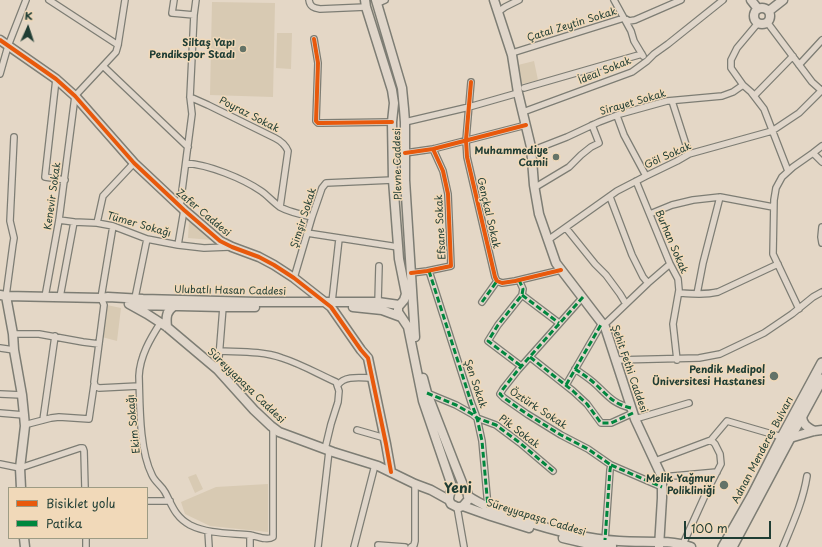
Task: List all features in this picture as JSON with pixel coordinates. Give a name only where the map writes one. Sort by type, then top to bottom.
[{"type":"main road","name":"Adnan Menderes Bulvarı","points":[[732,547],[822,362]]},
{"type":"main road","name":"Adnan Menderes Bulvarı","points":[[723,547],[784,439],[802,417],[822,379]]},
{"type":"street","points":[[0,74],[8,46],[26,0]]},
{"type":"street","points":[[49,0],[118,45]]},
{"type":"street","points":[[75,96],[116,52],[125,0]]},
{"type":"street","points":[[174,0],[172,13],[194,15]]},
{"type":"street","name":"Tümer Sokağı","points":[[59,220],[97,223],[113,226],[147,239],[178,245],[192,114],[190,97],[196,0]]},
{"type":"street","points":[[309,0],[313,8],[320,9],[380,1]]},
{"type":"street","name":"Şehit Fethi Caddesi","points":[[494,0],[512,53],[521,90],[523,112],[531,151],[538,214],[556,263],[605,326],[633,414],[662,477],[660,545]]},
{"type":"street","points":[[498,12],[519,0]]},
{"type":"street","points":[[614,0],[646,62]]},
{"type":"street","name":"Çatal Zeytin Sokak","points":[[512,53],[624,18],[629,21],[635,20],[681,0]]},
{"type":"street","name":"İdeal Sokak","points":[[523,112],[632,72],[723,0]]},
{"type":"street","points":[[751,0],[758,9]]},
{"type":"street","points":[[769,11],[783,0]]},
{"type":"street","name":"Plevne Caddesi","points":[[380,1],[402,88],[405,122],[405,180],[417,356],[427,393],[467,493]]},
{"type":"street","name":"Plevne Caddesi","points":[[365,4],[394,103],[392,122],[393,180],[399,259],[406,294],[404,300],[400,304]]},
{"type":"street","points":[[760,8],[765,8],[769,11],[770,17],[767,22],[762,24],[758,23],[755,19],[754,12],[760,8]]},
{"type":"street","points":[[767,22],[812,82],[822,90]]},
{"type":"street","points":[[758,23],[737,48],[731,60],[731,68],[743,85],[751,92],[764,109],[788,172]]},
{"type":"street","points":[[314,39],[318,63],[316,121],[318,123],[405,122],[469,107],[642,54]]},
{"type":"street","name":"Zafer Caddesi","points":[[0,40],[56,79],[75,96],[134,163],[220,241],[259,257],[274,265],[329,304],[368,358],[391,472]]},
{"type":"street","points":[[799,65],[822,40]]},
{"type":"street","points":[[754,96],[793,56]]},
{"type":"street","points":[[103,66],[188,147]]},
{"type":"street","points":[[56,79],[45,177],[65,180]]},
{"type":"street","name":"Gençkal Sokak","points":[[471,82],[466,140],[467,157],[497,281]]},
{"type":"street","name":"Sirayet Sokak","points":[[531,151],[592,125],[645,107],[672,101],[722,96],[733,92],[743,85]]},
{"type":"street","name":"Göl Sokak","points":[[548,240],[636,181],[678,161],[689,154],[772,131],[799,113],[822,90]]},
{"type":"street","name":"Kenevir Sokak","points":[[45,297],[65,180],[75,96]]},
{"type":"street","name":"Poyraz Sokak","points":[[190,97],[275,138],[286,146],[288,151],[280,207]]},
{"type":"street","points":[[672,101],[689,154]]},
{"type":"street","points":[[617,116],[624,135],[646,176]]},
{"type":"street","points":[[392,149],[396,152],[406,153],[434,149],[526,125]]},
{"type":"street","points":[[534,188],[570,167],[582,155],[599,143],[592,125]]},
{"type":"street","points":[[14,138],[10,220],[14,238],[3,296],[13,334],[24,415],[20,468],[21,487]]},
{"type":"street","points":[[799,309],[773,254],[773,207],[776,188],[782,177],[793,166],[822,146]]},
{"type":"street","name":"Efsane Sokak","points":[[411,273],[451,266],[448,194],[443,171],[434,149]]},
{"type":"street","points":[[813,153],[822,162]]},
{"type":"street","points":[[97,223],[103,196],[134,163]]},
{"type":"street","points":[[186,163],[208,167],[224,173],[261,191],[280,207],[312,217]]},
{"type":"street","name":"Şimşir Sokak","points":[[294,278],[312,217],[322,188],[326,183],[393,180]]},
{"type":"street","name":"Burhan Sokak","points":[[636,181],[670,264],[678,279],[679,293],[674,324],[677,360]]},
{"type":"street","points":[[610,197],[632,255],[641,274],[648,283]]},
{"type":"street","points":[[650,214],[672,205],[693,200],[720,197],[773,207]]},
{"type":"street","points":[[697,294],[703,263],[720,197]]},
{"type":"street","points":[[60,297],[74,222]]},
{"type":"street","points":[[24,425],[60,417],[89,419],[104,305],[101,298],[113,226]]},
{"type":"street","points":[[822,227],[822,243]]},
{"type":"street","points":[[566,228],[595,264],[606,275],[626,304]]},
{"type":"street","points":[[307,234],[398,247]]},
{"type":"street","points":[[132,300],[147,239]]},
{"type":"street","points":[[329,304],[339,239]]},
{"type":"street","points":[[178,245],[204,248],[232,247]]},
{"type":"street","points":[[399,259],[404,266],[408,264],[410,259]]},
{"type":"street","points":[[566,385],[603,324],[670,264]]},
{"type":"street","points":[[679,293],[709,294],[718,292],[778,264]]},
{"type":"street","points":[[378,266],[378,302]]},
{"type":"street","points":[[482,302],[497,281],[502,283],[561,270]]},
{"type":"street","name":"Şen Sokak","points":[[429,271],[478,418],[482,441],[488,507]]},
{"type":"street","points":[[519,280],[523,289],[522,295],[498,325],[488,341],[521,366]]},
{"type":"street","points":[[616,360],[677,360],[720,354],[764,333],[822,292]]},
{"type":"street","points":[[522,295],[559,324]]},
{"type":"street","name":"Süreyyapaşa Caddesi","points":[[3,296],[101,298],[108,301],[132,300],[154,313],[164,324],[218,370],[254,410],[279,432],[327,450],[375,465],[415,484],[432,490]]},
{"type":"street","name":"Öztürk Sokak","points":[[582,297],[521,366],[500,394],[533,418],[588,449],[611,465]]},
{"type":"street","name":"Süreyyapaşa Caddesi","points":[[132,300],[144,311],[164,324]]},
{"type":"street","name":"Ulubatlı Hasan Caddesi","points":[[132,300],[329,304],[372,308],[401,317]]},
{"type":"street","name":"Ulubatlı Hasan Caddesi","points":[[142,305],[223,308],[378,302],[400,304]]},
{"type":"street","points":[[401,317],[408,318],[412,315],[413,310],[407,302],[400,304],[398,307],[398,312],[401,317],[408,327],[410,334],[423,401],[452,490],[449,500]]},
{"type":"street","points":[[164,324],[168,311],[174,306]]},
{"type":"street","points":[[218,370],[223,308]]},
{"type":"street","name":"Ekim Sokağı","points":[[164,324],[149,341],[141,358],[139,368],[142,435],[148,465],[152,476],[163,488],[178,516],[198,528],[208,531],[250,535],[270,539],[273,536],[273,428]]},
{"type":"street","points":[[13,334],[39,334],[99,344]]},
{"type":"street","points":[[43,420],[55,336]]},
{"type":"street","points":[[0,348],[14,350]]},
{"type":"street","points":[[220,351],[264,354],[281,357],[306,367],[336,382],[338,385],[338,402],[331,424],[327,450],[318,547]]},
{"type":"street","points":[[530,357],[566,385],[587,404],[601,423],[611,423],[633,414],[689,403]]},
{"type":"street","points":[[575,369],[592,381],[608,397],[633,414]]},
{"type":"street","points":[[338,385],[346,379],[372,378]]},
{"type":"street","points":[[94,385],[99,388],[139,386]]},
{"type":"street","name":"Pik Sokak","points":[[427,393],[456,405],[478,418],[496,425],[553,471]]},
{"type":"street","points":[[0,394],[22,395]]},
{"type":"street","points":[[0,413],[24,415]]},
{"type":"street","points":[[802,417],[804,424],[807,427],[818,431]]},
{"type":"street","points":[[655,461],[711,440],[727,421],[784,439],[818,431]]},
{"type":"street","points":[[357,430],[385,438]]},
{"type":"street","points":[[687,546],[707,491],[722,464],[720,454],[715,444],[711,440]]},
{"type":"street","points":[[0,464],[20,468],[83,448],[85,487]]},
{"type":"street","points":[[354,547],[375,465]]},
{"type":"street","points":[[605,540],[611,465],[662,487]]},
{"type":"street","points":[[662,477],[717,472]]},
{"type":"street","points":[[783,547],[798,512],[807,476]]},
{"type":"street","points":[[412,547],[414,546],[415,541],[415,484]]},
{"type":"street","points":[[460,487],[467,493],[468,499],[467,502],[460,506],[451,504],[449,500],[432,490],[452,490],[460,487]]},
{"type":"street","name":"Süreyyapaşa Caddesi","points":[[467,493],[477,502],[488,507],[550,529],[605,540],[687,546]]},
{"type":"street","points":[[148,501],[170,500]]},
{"type":"street","points":[[460,506],[464,547]]},
{"type":"street","name":"Süreyyapaşa Caddesi","points":[[460,506],[555,536],[593,546],[629,547]]},
{"type":"street","points":[[208,531],[209,547]]},
{"type":"street","points":[[250,535],[250,547]]},
{"type":"street","points":[[378,545],[405,547]]},
{"type":"shaded area","name":"Siltaş Yapı Pendikspor Stadı","points":[[212,2],[275,3],[273,97],[210,95]]},
{"type":"shaded area","points":[[277,33],[292,33],[291,69],[276,68]]},
{"type":"shaded area","points":[[534,61],[538,80],[522,84],[518,65]]},
{"type":"shaded area","points":[[189,221],[191,221],[213,239],[188,238]]},
{"type":"shaded area","points":[[107,305],[121,308],[117,341],[102,337]]},
{"type":"shaded area","points":[[196,474],[203,489],[195,493],[188,477]]},
{"type":"shaded area","points":[[268,484],[268,532],[210,526],[185,514],[181,502],[216,487]]},
{"type":"marked path","points":[[429,271],[477,418],[482,441],[488,507]]},
{"type":"marked path","points":[[519,280],[523,289],[522,295],[498,325],[488,341],[521,366]]},
{"type":"marked path","points":[[482,302],[497,281]]},
{"type":"marked path","points":[[522,295],[559,323]]},
{"type":"marked path","points":[[583,297],[518,370],[500,394],[527,414],[561,435],[588,449],[611,465],[605,540]]},
{"type":"marked path","points":[[566,385],[602,323]]},
{"type":"marked path","points":[[530,357],[587,404],[601,423],[611,423],[633,413]]},
{"type":"marked path","points":[[575,369],[593,382],[614,401],[631,408]]},
{"type":"marked path","points":[[427,393],[456,405],[477,418],[496,425],[553,471]]},
{"type":"marked path","points":[[611,465],[662,487]]},
{"type":"cycle path","points":[[314,39],[318,63],[316,121],[318,123],[392,122]]},
{"type":"cycle path","points":[[0,40],[56,79],[75,96],[134,163],[184,210],[220,241],[259,257],[274,265],[294,278],[331,307],[368,358],[391,472]]},
{"type":"cycle path","points":[[471,82],[466,140],[467,157],[495,277],[497,281],[502,283],[561,270]]},
{"type":"cycle path","points":[[405,153],[433,149],[526,125]]},
{"type":"cycle path","points":[[411,273],[451,266],[448,194],[443,171],[433,149]]},
{"type":"place","name":"Siltaş Yapı Pendikspor Stadı","points":[[243,49]]},
{"type":"place","name":"Muhammediye Camii","points":[[556,157]]},
{"type":"place","name":"Pendik Medipol Üniversitesi Hastanesi","points":[[774,376]]},
{"type":"place","name":"Melik Yağmur Polikliniği","points":[[724,485]]},
{"type":"district","name":"Yeni","points":[[458,489]]}]
